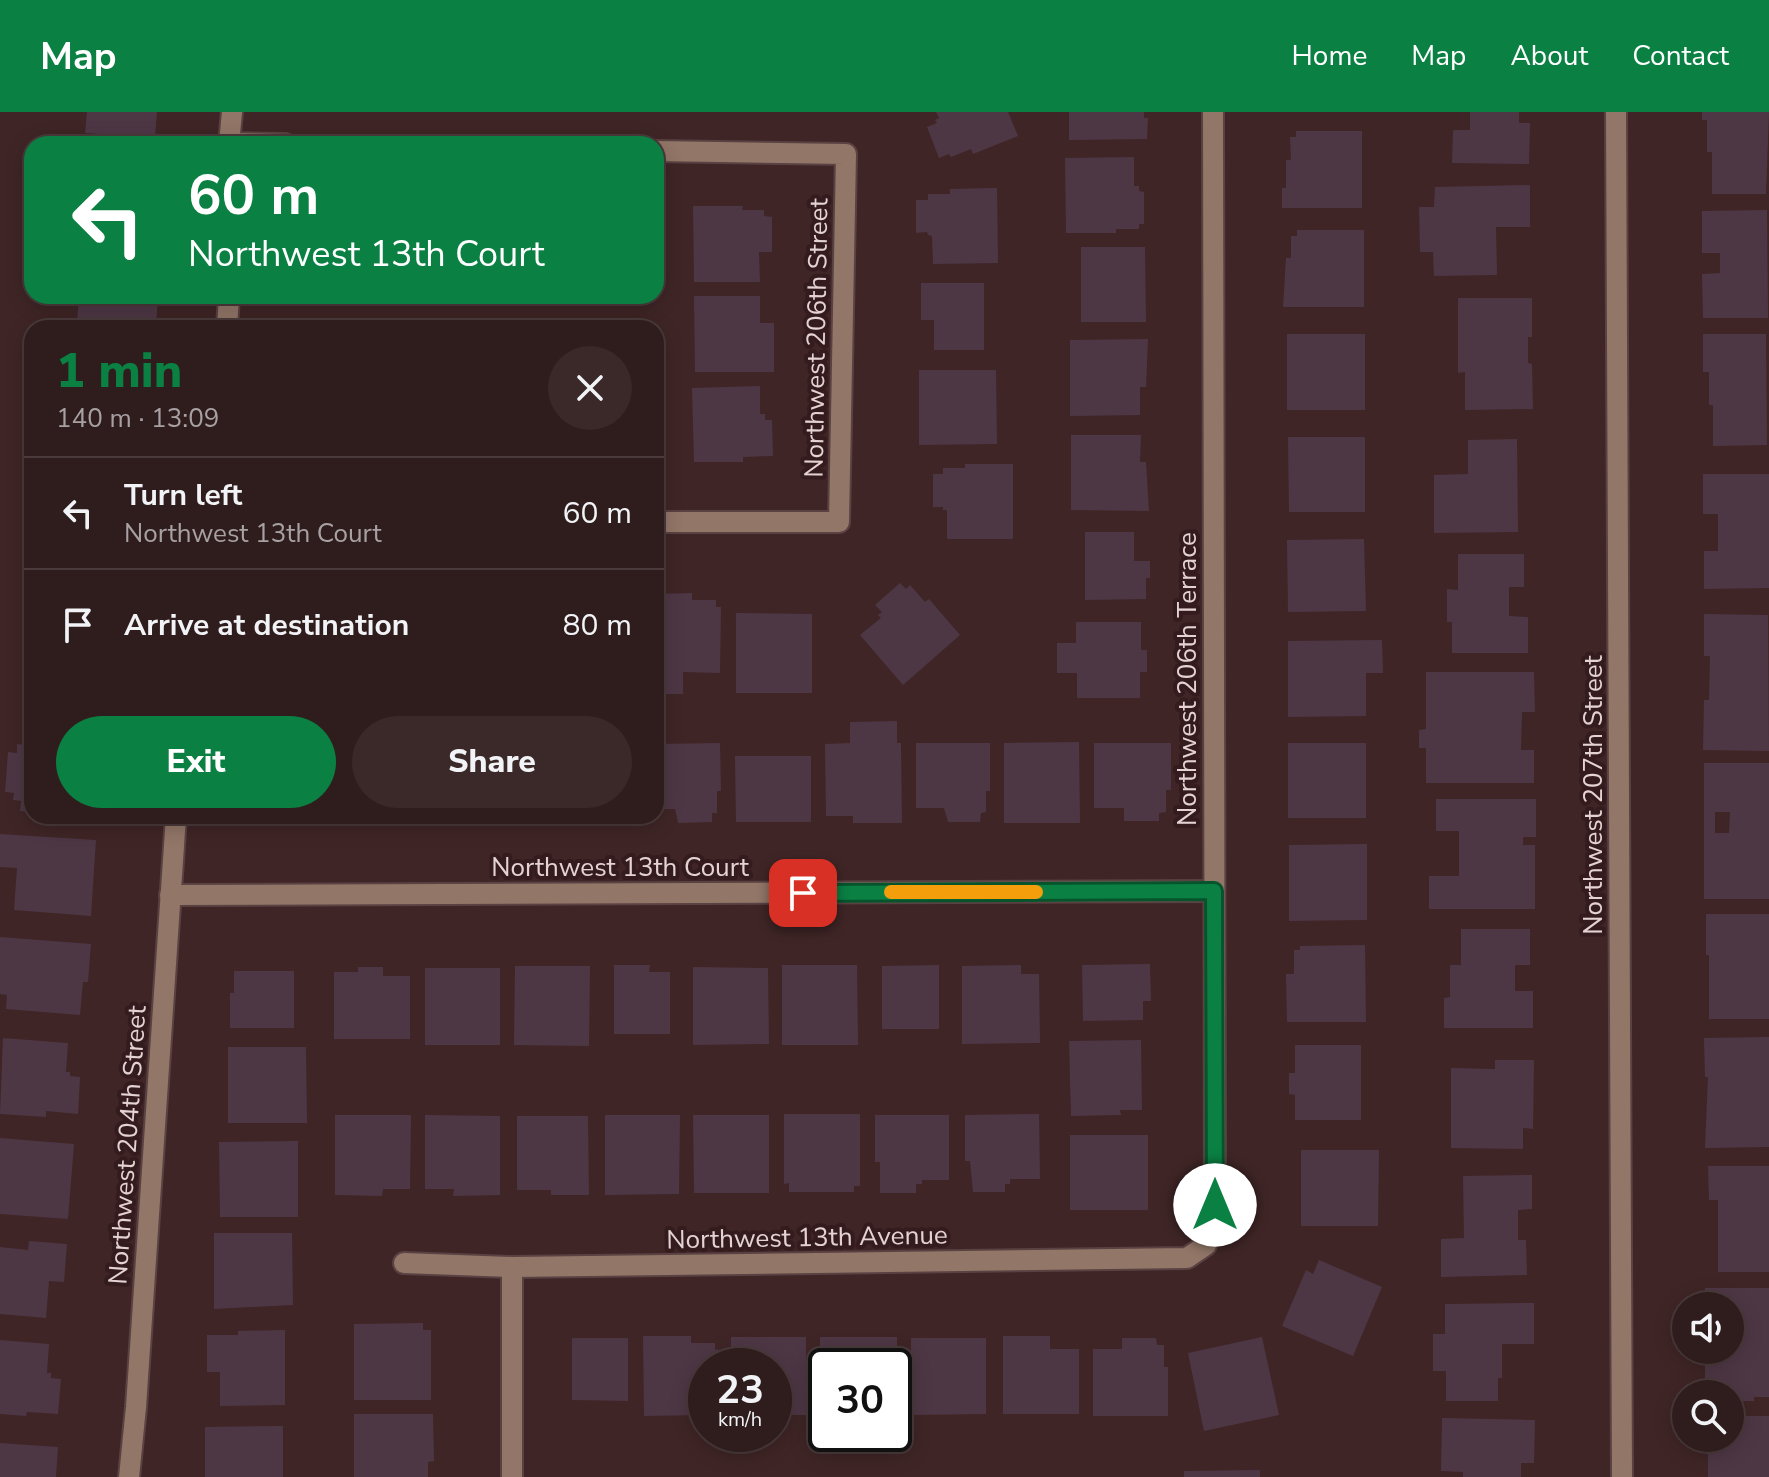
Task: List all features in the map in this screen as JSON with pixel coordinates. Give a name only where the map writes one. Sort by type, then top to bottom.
[{"type":"street","points":[[230,136],[232,112]]},
{"type":"street","name":"Northwest 206th Terrace","points":[[1206,1245],[1215,1205],[1213,112]]},
{"type":"street","name":"Northwest 207th Street","points":[[1616,112],[1622,1477]]},
{"type":"street","name":"Northwest 206th Street","points":[[664,151],[846,154],[839,522],[664,522]]},
{"type":"street","name":"Northwest 204th Street","points":[[129,1477],[175,824]]},
{"type":"street","name":"Northwest 13th Court","points":[[170,895],[1214,891]]},
{"type":"street","name":"Northwest 13th Avenue","points":[[404,1263],[512,1267],[1187,1258],[1206,1245]]},
{"type":"street","points":[[512,1267],[512,1477]]},
{"type":"building","points":[[87,112],[157,112],[155,136],[85,133]]},
{"type":"building","points":[[936,112],[1008,112],[1018,136],[973,154],[971,149],[939,158],[927,127],[937,123],[935,120],[939,118]]},
{"type":"building","points":[[1069,112],[1144,112],[1144,118],[1148,118],[1147,139],[1069,140]]},
{"type":"building","points":[[1470,112],[1519,112],[1519,123],[1530,123],[1529,164],[1452,163],[1453,130],[1470,130]]},
{"type":"building","points":[[1702,112],[1769,112],[1766,194],[1712,194],[1712,152],[1707,152],[1707,120],[1702,120]]},
{"type":"building","points":[[1296,131],[1362,131],[1362,208],[1282,208],[1286,160],[1291,160],[1290,137],[1296,137]]},
{"type":"building","points":[[1134,157],[1134,186],[1139,186],[1139,191],[1144,192],[1144,224],[1139,224],[1139,229],[1116,229],[1116,233],[1066,233],[1065,158]]},
{"type":"building","points":[[1530,185],[1530,227],[1496,227],[1497,275],[1434,276],[1433,252],[1420,252],[1419,207],[1434,207],[1435,187]]},
{"type":"building","points":[[997,188],[998,263],[933,264],[932,236],[927,232],[916,233],[916,200],[928,200],[928,194],[950,194],[950,189]]},
{"type":"building","points":[[693,206],[743,206],[742,210],[764,210],[764,216],[772,217],[772,252],[759,252],[760,282],[694,282]]},
{"type":"building","points":[[1767,210],[1768,318],[1703,318],[1702,274],[1720,273],[1720,253],[1702,253],[1702,211]]},
{"type":"building","points":[[1297,230],[1364,230],[1364,307],[1283,307],[1286,258],[1291,258],[1291,236],[1297,236]]},
{"type":"building","points":[[1081,247],[1145,247],[1146,322],[1081,322]]},
{"type":"building","points":[[921,283],[984,283],[984,350],[934,350],[934,320],[921,320]]},
{"type":"building","points":[[694,296],[760,296],[760,323],[774,323],[774,372],[695,372]]},
{"type":"building","points":[[1458,298],[1532,298],[1528,363],[1532,364],[1533,409],[1465,410],[1465,372],[1458,373]]},
{"type":"building","points":[[78,304],[158,304],[156,320],[77,320]]},
{"type":"building","points":[[1287,334],[1365,334],[1365,410],[1287,410]]},
{"type":"building","points":[[1703,334],[1766,334],[1767,445],[1713,446],[1713,405],[1709,405],[1709,372],[1703,372]]},
{"type":"building","points":[[1148,339],[1146,387],[1140,387],[1140,415],[1070,416],[1070,340]]},
{"type":"building","points":[[919,370],[996,370],[997,444],[919,445]]},
{"type":"building","points":[[760,386],[760,414],[765,414],[765,420],[772,420],[773,456],[743,457],[743,462],[694,462],[692,388]]},
{"type":"building","points":[[1071,435],[1141,435],[1140,462],[1146,462],[1149,511],[1071,510]]},
{"type":"building","points":[[1288,437],[1365,437],[1365,512],[1289,512]]},
{"type":"building","points":[[1517,439],[1518,532],[1434,533],[1434,475],[1468,474],[1468,440]]},
{"type":"building","points":[[965,464],[1013,464],[1013,539],[947,539],[947,510],[933,507],[933,474],[943,474],[943,468],[965,468]]},
{"type":"building","points":[[1703,474],[1769,474],[1769,588],[1704,589],[1704,551],[1718,551],[1718,514],[1703,514]]},
{"type":"building","points":[[1085,532],[1134,532],[1134,561],[1150,561],[1146,599],[1085,600]]},
{"type":"building","points":[[1364,539],[1366,611],[1288,612],[1287,540]]},
{"type":"building","points":[[1458,554],[1524,554],[1524,587],[1509,587],[1509,616],[1528,617],[1528,653],[1452,653],[1452,622],[1447,622],[1447,589],[1458,590]]},
{"type":"building","points":[[900,583],[906,589],[910,585],[925,602],[929,599],[960,635],[903,685],[860,635],[881,618],[878,615],[882,612],[875,605]]},
{"type":"building","points":[[692,593],[692,600],[716,600],[716,607],[721,607],[720,673],[683,672],[683,694],[664,694],[664,594]]},
{"type":"building","points":[[736,613],[812,614],[812,693],[736,693]]},
{"type":"building","points":[[1704,614],[1768,615],[1769,751],[1703,750],[1704,700],[1709,700],[1710,656],[1704,656]]},
{"type":"building","points":[[1076,622],[1141,622],[1141,650],[1147,650],[1147,672],[1140,672],[1140,698],[1077,698],[1077,673],[1057,673],[1057,643],[1076,643]]},
{"type":"building","points":[[1382,640],[1383,673],[1366,673],[1366,716],[1288,717],[1288,641]]},
{"type":"building","points":[[1426,672],[1534,672],[1535,712],[1522,712],[1521,750],[1534,750],[1534,783],[1426,783],[1426,748],[1419,748],[1419,730],[1426,729]]},
{"type":"building","points":[[897,721],[897,743],[901,743],[902,823],[853,823],[853,816],[826,816],[825,744],[850,743],[850,722]]},
{"type":"building","points":[[1079,742],[1080,823],[1004,823],[1004,743]]},
{"type":"building","points":[[720,743],[721,791],[717,791],[717,813],[712,813],[712,822],[678,823],[675,809],[664,809],[664,744]]},
{"type":"building","points":[[916,743],[990,743],[990,791],[986,791],[986,812],[981,813],[980,822],[948,822],[944,808],[916,808]]},
{"type":"building","points":[[1094,743],[1171,743],[1171,790],[1166,790],[1166,812],[1159,813],[1159,821],[1124,821],[1124,808],[1094,808]]},
{"type":"building","points":[[1288,743],[1366,743],[1366,818],[1288,818]]},
{"type":"building","points":[[17,744],[24,745],[24,811],[20,811],[21,801],[13,800],[14,793],[5,792],[8,752],[17,753]]},
{"type":"building","points":[[735,756],[811,756],[811,822],[736,822]]},
{"type":"building","points":[[1704,763],[1769,763],[1769,899],[1704,899]],"holes":[[[1715,812],[1730,812],[1729,833],[1715,833]]]},
{"type":"building","points":[[1436,799],[1536,799],[1536,837],[1523,837],[1523,845],[1535,845],[1535,909],[1429,909],[1429,876],[1459,876],[1459,831],[1436,831]]},
{"type":"building","points":[[0,834],[96,840],[91,916],[14,910],[17,868],[0,867]]},
{"type":"building","points":[[1367,844],[1367,920],[1289,921],[1289,845]]},
{"type":"building","points":[[1706,914],[1769,914],[1769,1019],[1709,1019]]},
{"type":"building","points":[[1461,929],[1530,929],[1530,965],[1515,965],[1515,991],[1533,991],[1533,1028],[1444,1028],[1444,998],[1450,997],[1450,965],[1461,965]]},
{"type":"building","points":[[0,937],[91,944],[88,982],[83,982],[80,1015],[6,1009],[7,995],[0,994]]},
{"type":"building","points":[[1365,945],[1366,1022],[1287,1022],[1286,974],[1294,974],[1294,950],[1300,950],[1300,946]]},
{"type":"building","points":[[1150,964],[1151,1001],[1143,1001],[1143,1020],[1083,1021],[1082,965]]},
{"type":"building","points":[[614,965],[650,965],[649,972],[670,972],[670,1034],[614,1034]]},
{"type":"building","points":[[782,965],[857,965],[858,1045],[782,1045]]},
{"type":"building","points":[[939,965],[939,1029],[882,1029],[882,966]]},
{"type":"building","points":[[1021,965],[1021,974],[1039,974],[1040,1043],[962,1044],[962,966]]},
{"type":"building","points":[[515,966],[590,966],[589,1046],[514,1045]]},
{"type":"building","points":[[358,967],[383,967],[383,976],[410,976],[410,1039],[334,1039],[334,972],[358,972]]},
{"type":"building","points":[[693,967],[768,968],[769,1044],[693,1045]]},
{"type":"building","points":[[425,968],[500,968],[500,1045],[425,1045]]},
{"type":"building","points":[[234,971],[294,971],[294,1028],[230,1028],[230,993],[234,993]]},
{"type":"building","points":[[1769,1037],[1769,1147],[1705,1148],[1708,1077],[1705,1077],[1704,1038]]},
{"type":"building","points":[[3,1038],[68,1043],[66,1072],[70,1072],[70,1076],[80,1077],[78,1114],[46,1111],[46,1117],[0,1114]]},
{"type":"building","points":[[1141,1040],[1142,1110],[1120,1110],[1121,1115],[1071,1116],[1069,1041]]},
{"type":"building","points":[[1295,1045],[1361,1045],[1361,1120],[1295,1120],[1295,1095],[1289,1094],[1289,1073],[1295,1073]]},
{"type":"building","points":[[228,1047],[306,1047],[307,1123],[228,1123]]},
{"type":"building","points":[[1495,1060],[1534,1060],[1533,1129],[1523,1128],[1523,1149],[1451,1148],[1451,1068],[1495,1069]]},
{"type":"building","points":[[784,1114],[860,1114],[860,1186],[854,1186],[854,1192],[789,1192],[789,1183],[784,1184]]},
{"type":"building","points":[[1039,1114],[1040,1179],[1010,1179],[1010,1184],[1005,1184],[1005,1192],[973,1192],[970,1161],[965,1161],[965,1115]]},
{"type":"building","points":[[335,1115],[411,1115],[410,1189],[383,1189],[382,1196],[335,1195]]},
{"type":"building","points":[[425,1115],[500,1116],[500,1195],[453,1196],[454,1189],[425,1189]]},
{"type":"building","points":[[605,1115],[680,1115],[679,1194],[605,1195]]},
{"type":"building","points":[[693,1115],[769,1115],[769,1193],[694,1193]]},
{"type":"building","points":[[875,1115],[949,1115],[949,1180],[922,1180],[922,1184],[916,1184],[916,1193],[880,1193],[880,1162],[875,1162]]},
{"type":"building","points":[[517,1116],[588,1116],[589,1195],[551,1195],[551,1190],[517,1190]]},
{"type":"building","points":[[1070,1135],[1148,1135],[1148,1210],[1070,1210]]},
{"type":"building","points":[[0,1138],[74,1144],[68,1219],[0,1214]]},
{"type":"building","points":[[298,1141],[298,1217],[220,1217],[219,1142]]},
{"type":"building","points":[[1301,1150],[1379,1150],[1378,1226],[1301,1226]]},
{"type":"building","points":[[1708,1166],[1769,1166],[1769,1272],[1718,1272],[1718,1200],[1709,1200]]},
{"type":"building","points":[[1532,1175],[1532,1209],[1518,1210],[1518,1240],[1526,1240],[1527,1275],[1441,1277],[1441,1239],[1464,1238],[1463,1176]]},
{"type":"building","points":[[214,1233],[292,1233],[293,1305],[214,1309]]},
{"type":"building","points":[[29,1241],[67,1244],[64,1282],[49,1281],[46,1318],[0,1314],[0,1247],[28,1250]]},
{"type":"building","points":[[1319,1260],[1382,1287],[1353,1356],[1282,1326],[1306,1270],[1313,1274]]},
{"type":"building","points":[[1705,1288],[1769,1288],[1769,1397],[1744,1401],[1744,1380],[1705,1380],[1705,1364],[1744,1364],[1744,1292],[1705,1292]]},
{"type":"building","points":[[1534,1303],[1534,1344],[1502,1344],[1498,1401],[1446,1401],[1446,1371],[1433,1371],[1433,1334],[1445,1334],[1445,1304]]},
{"type":"building","points":[[423,1323],[423,1330],[431,1330],[431,1400],[354,1400],[354,1324]]},
{"type":"building","points":[[285,1330],[285,1405],[220,1406],[220,1372],[207,1372],[207,1335]]},
{"type":"building","points":[[643,1336],[691,1336],[691,1343],[715,1343],[715,1348],[688,1348],[688,1415],[644,1416]]},
{"type":"building","points":[[1003,1336],[1050,1336],[1050,1349],[1079,1349],[1079,1414],[1003,1414]]},
{"type":"building","points":[[731,1337],[806,1337],[806,1415],[792,1415],[792,1348],[731,1348]]},
{"type":"building","points":[[820,1337],[897,1337],[897,1348],[820,1348]]},
{"type":"building","points":[[1262,1337],[1279,1415],[1204,1431],[1188,1353]]},
{"type":"building","points":[[572,1338],[628,1338],[628,1401],[572,1400]]},
{"type":"building","points":[[911,1338],[986,1338],[986,1414],[912,1415]]},
{"type":"building","points":[[1122,1338],[1156,1338],[1157,1345],[1164,1345],[1164,1367],[1168,1367],[1168,1416],[1093,1416],[1093,1349],[1122,1349]]},
{"type":"building","points":[[0,1340],[49,1344],[47,1373],[51,1373],[51,1378],[61,1379],[58,1414],[0,1414]]},
{"type":"building","points":[[354,1414],[433,1414],[434,1461],[428,1462],[428,1477],[354,1477]]},
{"type":"building","points":[[1744,1416],[1769,1416],[1769,1477],[1708,1477],[1708,1452],[1744,1452]]},
{"type":"building","points":[[1442,1418],[1535,1420],[1534,1463],[1521,1463],[1521,1477],[1463,1477],[1463,1472],[1441,1471]]},
{"type":"building","points":[[283,1426],[283,1477],[205,1477],[205,1427]]},
{"type":"building","points":[[0,1443],[58,1447],[56,1477],[0,1477]]},
{"type":"building","points":[[1260,1470],[1260,1477],[1184,1477],[1184,1471]]},
{"type":"slow traffic","points":[[891,892],[1036,892]]},
{"type":"route","points":[[803,893],[1214,891],[1215,1205]]}]
